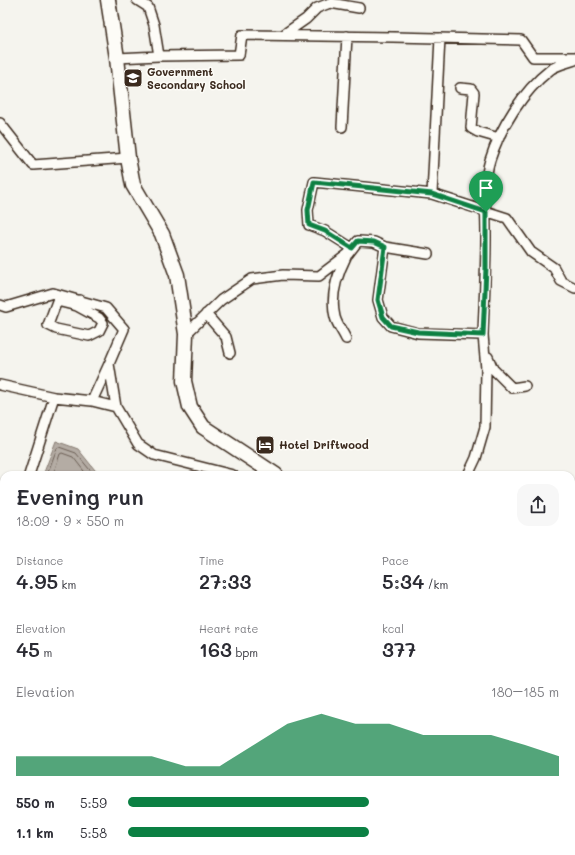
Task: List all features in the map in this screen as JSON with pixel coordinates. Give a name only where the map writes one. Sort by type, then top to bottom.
[{"type":"highway","points":[[108,0],[117,58],[128,158],[133,185],[162,234],[177,276],[186,334],[184,381],[190,407],[203,427],[270,471]]},
{"type":"street","points":[[137,0],[150,4],[159,56]]},
{"type":"street","points":[[283,35],[306,19],[317,8],[330,3],[359,8]]},
{"type":"street","points":[[117,58],[239,55],[242,35],[521,40],[533,57],[575,57]]},
{"type":"street","points":[[342,127],[347,36]]},
{"type":"street","points":[[432,194],[440,38]]},
{"type":"street","points":[[470,471],[476,458],[485,427],[486,369],[483,335],[486,268],[486,177],[490,160],[499,138],[516,106],[531,88],[551,69],[575,60]]},
{"type":"street","points":[[460,88],[471,89],[474,93],[471,128],[478,132],[499,138]]},
{"type":"street","points":[[0,123],[33,165],[128,158]]},
{"type":"street","points":[[350,251],[325,231],[309,225],[308,210],[314,182],[432,194],[507,218],[531,252],[554,268],[561,281],[575,288]]},
{"type":"street","points":[[346,339],[335,318],[333,303],[338,272],[350,251],[358,241],[374,242],[385,247],[428,254]]},
{"type":"street","points":[[385,247],[378,300],[383,317],[391,326],[418,332],[483,335]]},
{"type":"street","points":[[186,334],[221,300],[252,279],[283,275],[319,276],[350,251]]},
{"type":"street","points":[[0,305],[6,307],[53,293],[78,303],[99,318],[103,323],[99,331],[89,336],[56,329],[48,325],[57,302],[78,303],[106,308],[124,329],[92,401]]},
{"type":"street","points":[[206,314],[226,337],[230,353]]},
{"type":"street","points":[[484,346],[493,369],[512,388],[525,386]]},
{"type":"street","points":[[109,364],[116,407],[138,444],[154,455],[217,471]]},
{"type":"street","points":[[0,385],[54,397],[92,401],[116,407]]},
{"type":"street","points":[[29,471],[54,397]]},
{"type":"water","points":[[56,441],[78,449],[96,471],[45,471]]},
{"type":"place","name":"Government Secondary School","points":[[133,78]]},
{"type":"place","name":"Hotel Driftwood","points":[[265,445]]},
{"type":"route","points":[[314,182],[432,194],[486,212],[486,268],[483,335],[418,332],[391,326],[383,317],[378,300],[385,247],[374,242],[358,241],[352,248],[325,231],[309,225],[308,210],[314,182]]}]
